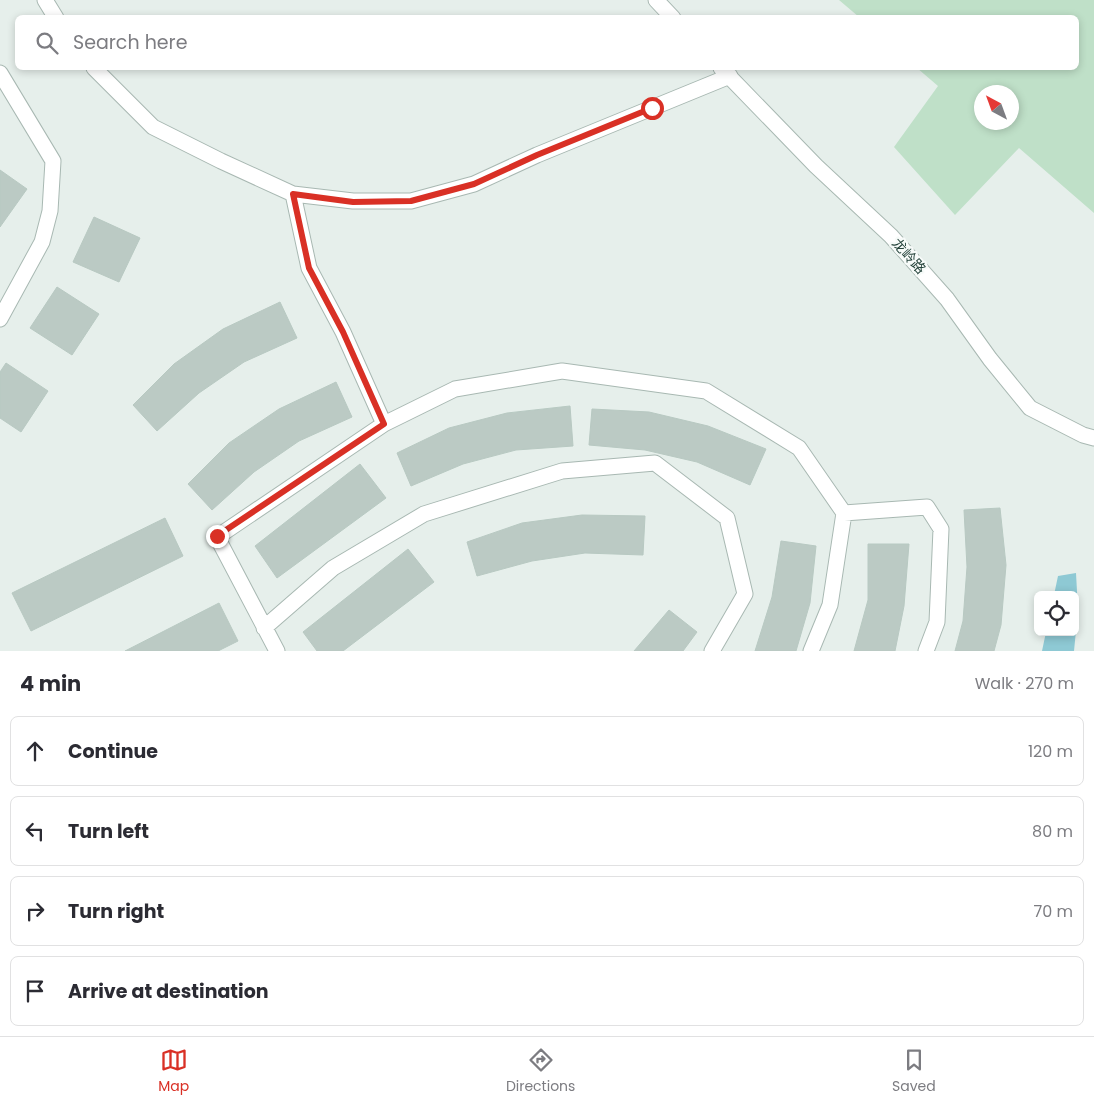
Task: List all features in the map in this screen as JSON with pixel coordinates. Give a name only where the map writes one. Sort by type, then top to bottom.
[{"type":"street","points":[[44,0],[54,15]]},
{"type":"street","points":[[656,0],[670,15]]},
{"type":"street","points":[[96,70],[153,127],[293,194],[353,202],[411,201],[474,184],[726,72]]},
{"type":"street","name":"龙岭路","points":[[726,72],[816,166],[891,236],[947,299],[990,360],[1030,408],[1084,435],[1094,438]]},
{"type":"street","points":[[0,73],[53,161],[50,210],[42,242],[0,319]]},
{"type":"street","points":[[293,194],[309,268],[343,332],[384,424]]},
{"type":"street","points":[[277,651],[217,536],[384,424],[455,389],[562,371],[706,391],[798,448],[844,513],[830,605],[811,651]]},
{"type":"street","points":[[264,628],[333,568],[424,514],[562,471],[654,463],[727,518],[745,594],[712,651]]},
{"type":"street","points":[[844,513],[927,507],[941,529],[937,622],[926,651]]},
{"type":"green space","points":[[839,0],[1094,0],[1094,213],[1019,148],[955,215],[894,147],[938,86],[919,70],[1079,70],[1079,15],[857,15]]},
{"type":"water","points":[[1076,573],[1077,591],[1055,591],[1058,576]]},
{"type":"water","points":[[1045,636],[1075,636],[1074,651],[1042,651]]},
{"type":"building","points":[[0,170],[27,189],[0,227]]},
{"type":"building","points":[[94,217],[140,238],[119,282],[73,262]]},
{"type":"building","points":[[57,287],[99,314],[72,355],[30,328]]},
{"type":"building","points":[[280,302],[297,338],[244,362],[199,393],[157,431],[133,405],[174,364],[223,329]]},
{"type":"building","points":[[6,363],[48,391],[21,432],[0,418],[0,372]]},
{"type":"building","points":[[336,382],[352,417],[299,441],[254,472],[212,510],[188,484],[229,443],[279,409]]},
{"type":"building","points":[[570,406],[573,446],[516,450],[463,464],[411,486],[397,453],[449,428],[507,413]]},
{"type":"building","points":[[592,409],[649,412],[708,426],[766,449],[750,485],[697,462],[645,450],[589,445]]},
{"type":"building","points":[[360,464],[386,498],[277,578],[255,546]]},
{"type":"building","points":[[1000,508],[1006,565],[1001,625],[994,651],[955,651],[963,621],[967,567],[964,510]]},
{"type":"building","points":[[582,515],[645,516],[643,555],[585,553],[532,561],[477,576],[467,542],[522,523]]},
{"type":"building","points":[[165,518],[183,556],[31,631],[12,593]]},
{"type":"building","points":[[781,541],[816,546],[810,603],[796,651],[755,651],[772,597]]},
{"type":"building","points":[[868,544],[909,544],[904,606],[895,651],[854,651],[868,600]]},
{"type":"building","points":[[408,549],[434,582],[343,651],[317,651],[303,632]]},
{"type":"building","points":[[219,603],[238,641],[218,651],[125,651]]},
{"type":"building","points":[[669,610],[697,632],[683,651],[634,651]]},
{"type":"route","points":[[217,536],[384,424],[343,332],[309,268],[293,194],[353,202],[411,201],[474,184],[537,155],[652,108]]}]
